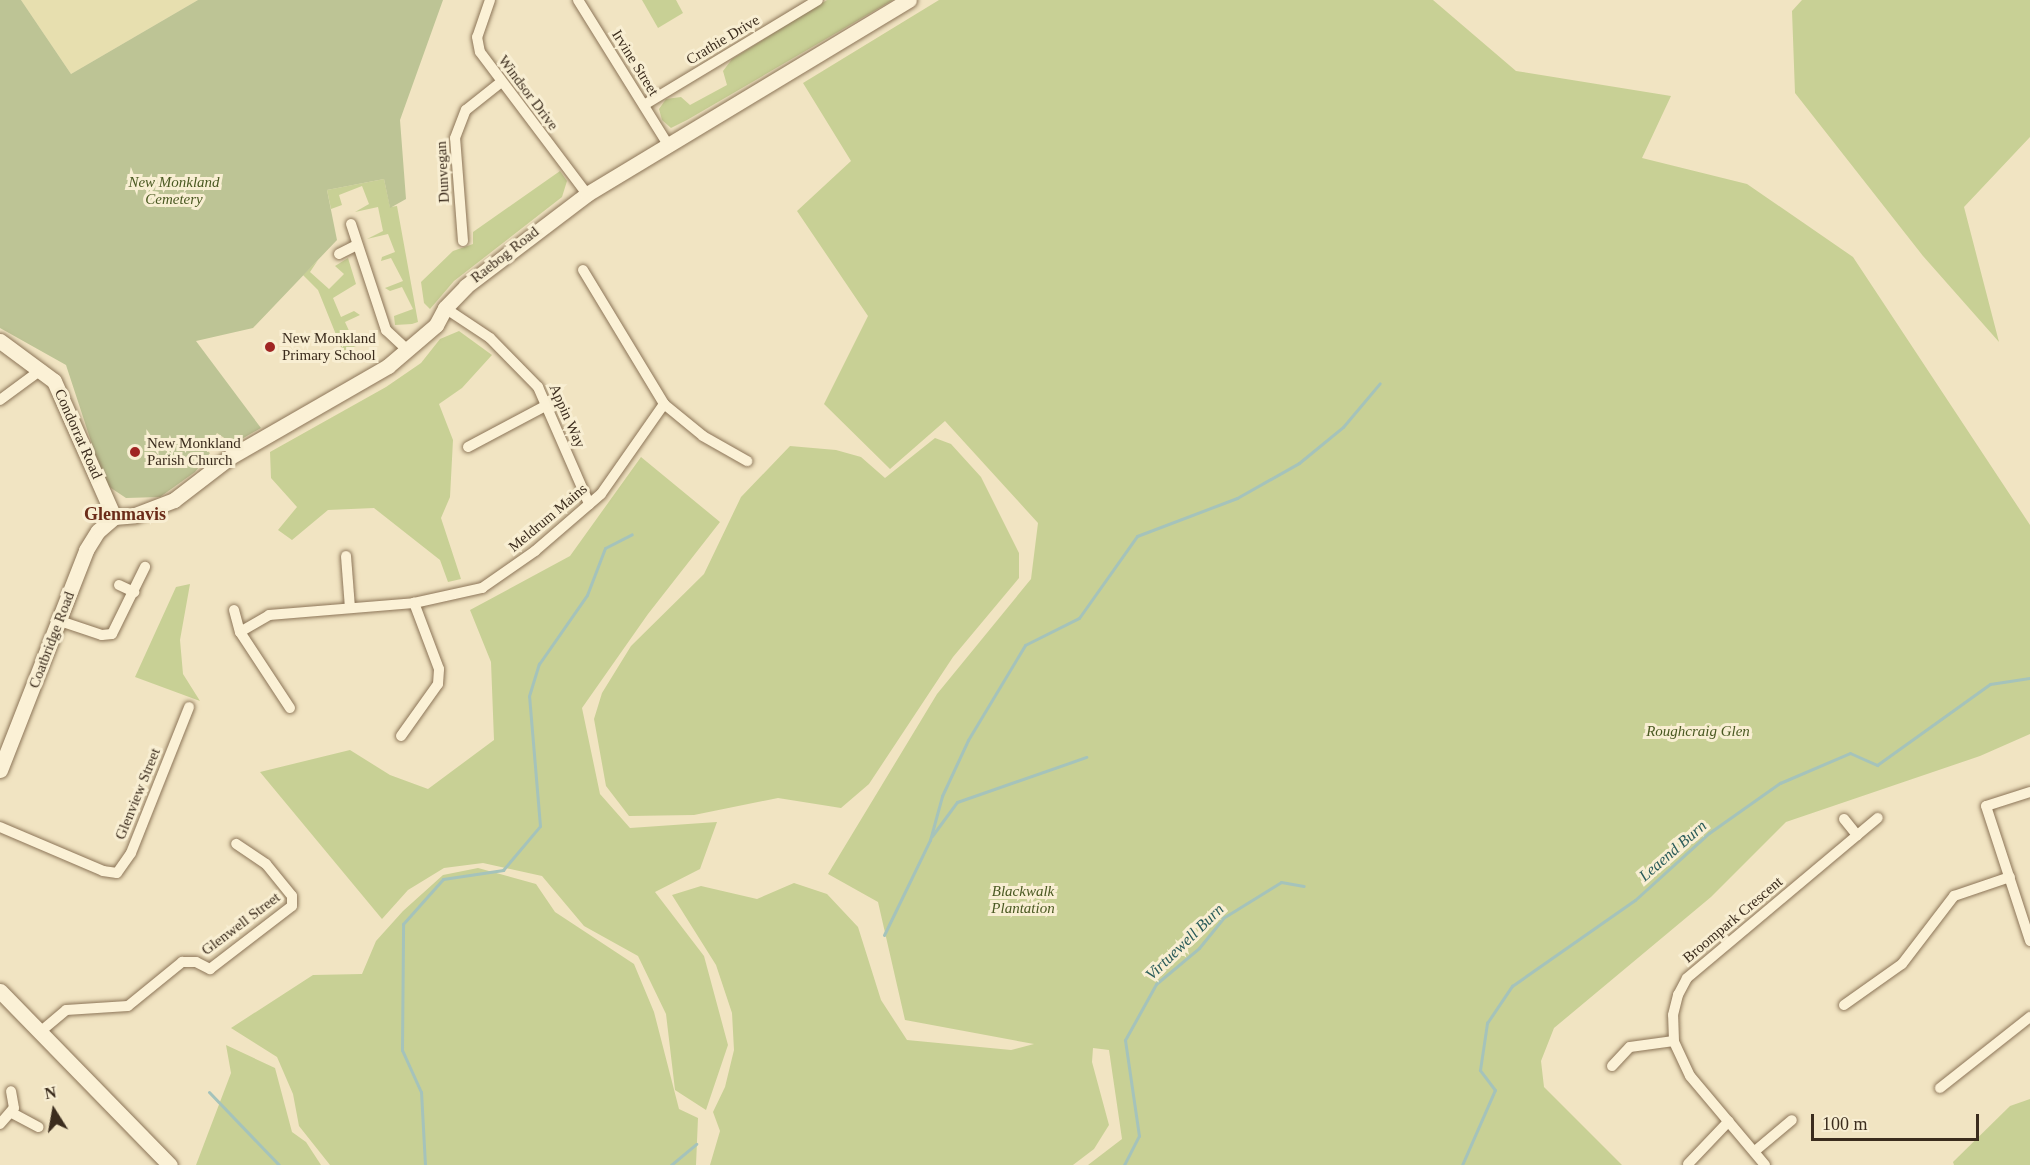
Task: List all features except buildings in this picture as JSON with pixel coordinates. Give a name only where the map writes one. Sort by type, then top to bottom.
[{"type":"main road","name":"Raebog Road","points":[[114,517],[135,515],[174,500],[230,457],[388,366],[405,348],[436,325],[445,308],[466,286],[587,194],[667,143],[909,0]]},
{"type":"main road","name":"Condorrat Road","points":[[0,341],[42,369],[61,393],[114,517]]},
{"type":"main road","name":"Coatbridge Road","points":[[0,770],[86,550],[114,517]]},
{"type":"main road","points":[[0,991],[170,1165]]},
{"type":"street","name":"Windsor Drive","points":[[490,0],[478,45],[500,83],[587,194]]},
{"type":"street","name":"Irvine Street","points":[[578,0],[667,143]]},
{"type":"street","name":"Crathie Drive","points":[[644,105],[818,0]]},
{"type":"street","name":"Dunvegan","points":[[463,241],[455,138],[466,110],[500,83]]},
{"type":"street","points":[[351,224],[386,330],[405,348]]},
{"type":"street","points":[[339,254],[357,245]]},
{"type":"street","points":[[583,270],[664,404],[703,436],[747,461]]},
{"type":"street","name":"Appin Way","points":[[445,308],[490,339],[521,366],[547,405],[589,504]]},
{"type":"street","points":[[0,400],[42,369]]},
{"type":"street","name":"Meldrum Mains","points":[[240,632],[269,615],[414,603],[482,588],[535,551],[601,494],[664,404]]},
{"type":"street","points":[[468,447],[547,405]]},
{"type":"street","points":[[346,556],[350,608]]},
{"type":"street","points":[[60,621],[102,635],[112,634],[145,567]]},
{"type":"street","points":[[119,585],[134,592]]},
{"type":"street","points":[[401,736],[438,684],[439,669],[414,603]]},
{"type":"street","points":[[234,610],[240,632],[290,708]]},
{"type":"street","name":"Glenview Street","points":[[0,827],[103,872],[117,873],[131,853],[189,707]]},
{"type":"street","points":[[2030,792],[1986,806],[2027,925],[2030,941]]},
{"type":"street","name":"Broompark Crescent","points":[[1765,1165],[1690,1076],[1674,1041],[1673,1015],[1687,978],[1878,818]]},
{"type":"street","points":[[1844,819],[1857,835]]},
{"type":"street","name":"Glenwell Street","points":[[40,1032],[66,1010],[128,1006],[162,975],[182,962],[196,962],[210,969],[292,906],[292,896],[266,864],[236,844]]},
{"type":"street","points":[[1844,1005],[1902,964],[1954,896],[2010,877]]},
{"type":"street","points":[[1940,1088],[2030,1017]]},
{"type":"street","points":[[1612,1066],[1630,1047],[1674,1041]]},
{"type":"street","points":[[11,1091],[12,1113]]},
{"type":"street","points":[[0,1124],[12,1113]]},
{"type":"street","points":[[12,1113],[38,1127]]},
{"type":"street","points":[[1755,1151],[1792,1120]]},
{"type":"street","points":[[1688,1164],[1729,1121]]},
{"type":"shaded area","points":[[21,0],[198,0],[71,74]]},
{"type":"green space","name":"New Monkland Cemetery","points":[[0,0],[21,0],[71,74],[198,0],[443,0],[400,120],[406,199],[390,208],[384,179],[327,190],[337,240],[253,328],[196,341],[261,428],[233,444],[217,433],[206,450],[210,453],[195,472],[160,497],[126,498],[105,484],[66,365],[0,328]]},
{"type":"green space","points":[[642,0],[676,0],[683,13],[658,28]]},
{"type":"green space","points":[[827,0],[893,0],[687,120],[671,128],[662,120],[659,109],[666,99],[681,97],[690,105],[727,85],[723,71],[732,59]]},
{"type":"green space","points":[[939,0],[1433,0],[1516,71],[1671,96],[1642,158],[1747,184],[1853,257],[2030,525],[2030,734],[1980,756],[1786,822],[1711,897],[1554,1028],[1541,1061],[1544,1087],[1622,1165],[1088,1165],[1122,1139],[1109,1050],[1093,1048],[1092,1062],[1109,1125],[1094,1149],[1073,1165],[710,1165],[720,1131],[713,1112],[725,1087],[734,1050],[732,1013],[716,965],[672,895],[701,886],[757,899],[794,883],[827,894],[858,927],[881,1000],[907,1040],[1011,1050],[1034,1044],[905,1020],[878,902],[828,874],[937,694],[1031,579],[1038,523],[945,421],[890,469],[824,404],[868,316],[797,211],[851,161],[803,83]]},
{"type":"green space","points":[[1802,0],[2030,0],[2030,137],[1964,207],[1999,342],[1923,256],[1795,93],[1792,11]]},
{"type":"green space","points":[[560,171],[567,181],[562,197],[454,281],[430,309],[424,303],[421,282],[453,251],[473,244],[473,232]]},
{"type":"green space","points":[[384,179],[390,207],[397,206],[418,322],[412,324],[395,325],[394,316],[413,309],[402,287],[390,291],[385,288],[403,281],[391,258],[381,261],[382,257],[395,252],[388,234],[367,239],[383,231],[378,207],[355,212],[369,204],[362,186],[339,195],[342,205],[331,209],[327,190]]},
{"type":"green space","points":[[348,258],[356,284],[333,298],[341,317],[354,311],[360,315],[345,322],[356,346],[343,352],[318,290],[303,275],[318,260],[310,272],[329,289],[344,274],[335,266]]},
{"type":"green space","points":[[459,331],[492,355],[462,388],[439,404],[453,440],[450,497],[441,518],[461,579],[448,582],[440,560],[374,508],[328,510],[292,540],[278,530],[297,507],[271,478],[270,452],[386,387],[421,363],[440,339]]},
{"type":"green space","points":[[935,438],[951,444],[981,477],[1019,553],[1019,578],[953,657],[869,784],[841,808],[778,798],[694,815],[629,816],[606,786],[594,719],[602,693],[631,646],[704,574],[741,497],[790,446],[836,450],[861,457],[885,478]]},
{"type":"green space","points":[[641,457],[720,522],[648,614],[582,708],[600,794],[630,828],[717,822],[700,869],[655,892],[704,956],[728,1045],[706,1110],[675,1090],[666,1014],[638,956],[584,926],[542,876],[483,863],[444,868],[408,890],[382,919],[260,772],[350,750],[390,775],[428,789],[494,740],[491,662],[470,610],[570,556]]},
{"type":"green space","points":[[190,584],[180,640],[183,674],[200,701],[135,677],[176,587]]},
{"type":"green space","points":[[478,868],[536,884],[555,912],[634,964],[654,1012],[679,1109],[698,1118],[696,1165],[330,1165],[299,1126],[293,1094],[277,1057],[231,1028],[313,975],[362,974],[376,941],[403,911],[443,875]]},
{"type":"green space","points":[[226,1045],[275,1068],[292,1132],[306,1142],[321,1165],[196,1165],[231,1073]]},
{"type":"green space","points":[[2030,1099],[2030,1165],[1954,1165],[1953,1162],[2010,1106]]},
{"type":"waterway","points":[[884,935],[930,840],[942,796],[968,740],[1025,645],[1079,618],[1137,536],[1237,498],[1299,463],[1343,427],[1380,383]]},
{"type":"waterway","points":[[425,1165],[421,1092],[402,1050],[403,924],[443,879],[503,870],[540,826],[529,696],[539,664],[587,595],[605,548],[632,534]]},
{"type":"waterway","name":"Leaend Burn","points":[[1462,1165],[1495,1090],[1480,1070],[1487,1023],[1512,986],[1635,900],[1709,833],[1780,783],[1850,753],[1877,765],[1990,684],[2030,678]]},
{"type":"waterway","points":[[932,836],[957,802],[1086,757]]},
{"type":"waterway","name":"Virtuewell Burn","points":[[1124,1165],[1139,1136],[1125,1040],[1156,984],[1199,948],[1223,918],[1281,882],[1304,886]]},
{"type":"waterway","points":[[209,1092],[279,1165]]},
{"type":"waterway","points":[[671,1165],[696,1144]]},
{"type":"place","name":"New Monkland Primary School","points":[[270,347]]},
{"type":"place","name":"New Monkland Parish Church","points":[[135,452]]},
{"type":"district","name":"Glenmavis","points":[[125,514]]},
{"type":"park label","name":"Roughcraig Glen","points":[[1698,732]]},
{"type":"park label","name":"Blackwalk Plantation","points":[[1023,900]]}]
